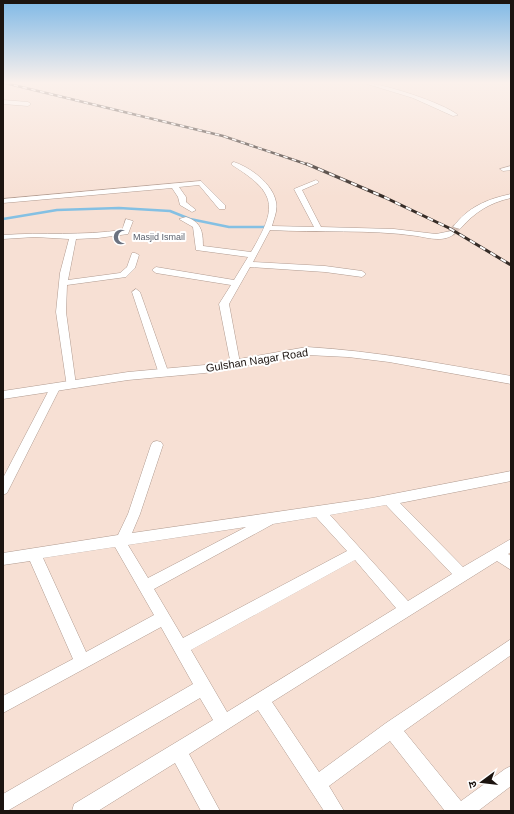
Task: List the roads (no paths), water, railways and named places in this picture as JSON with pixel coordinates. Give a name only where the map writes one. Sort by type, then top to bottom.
[{"type":"street","points":[[234,164],[258,180],[270,192],[273,209],[264,238],[224,304],[235,363]]},
{"type":"street","points":[[503,169],[511,168]]},
{"type":"street","points":[[316,182],[298,189],[308,212],[319,230]]},
{"type":"street","points":[[3,201],[201,183],[222,207]]},
{"type":"street","points":[[174,185],[182,197],[183,203],[192,210]]},
{"type":"street","points":[[267,228],[387,230],[442,237],[454,230],[474,210],[485,203],[511,196]]},
{"type":"street","points":[[183,219],[195,223],[198,226],[199,248],[254,255]]},
{"type":"street","points":[[3,237],[35,235],[98,236],[125,232],[130,221]]},
{"type":"street","points":[[71,385],[61,312],[64,273],[73,236]]},
{"type":"street","points":[[64,283],[123,275],[130,268],[135,255]]},
{"type":"street","points":[[248,264],[325,269],[362,274]]},
{"type":"street","points":[[156,270],[236,282]]},
{"type":"street","points":[[136,292],[164,374]]},
{"type":"street","name":"Gulshan Nagar Road","points":[[3,395],[128,376],[164,374],[307,351],[324,351],[388,358],[511,380]]},
{"type":"street","points":[[3,490],[55,388]]},
{"type":"street","points":[[120,541],[134,514],[157,445]]},
{"type":"street","points":[[3,558],[227,524],[319,512],[511,476]]},
{"type":"street","points":[[389,500],[462,575]]},
{"type":"street","points":[[319,512],[357,552],[406,610]]},
{"type":"street","points":[[145,587],[274,519]]},
{"type":"street","points":[[120,541],[224,723]]},
{"type":"street","points":[[81,811],[504,549],[511,564]]},
{"type":"street","points":[[180,648],[357,552]]},
{"type":"street","points":[[34,553],[82,661]]},
{"type":"street","points":[[3,705],[163,618]]},
{"type":"street","points":[[317,784],[392,729],[509,650]]},
{"type":"street","points":[[3,804],[203,687]]},
{"type":"street","points":[[261,700],[335,811]]},
{"type":"street","points":[[392,729],[457,811]]},
{"type":"street","points":[[178,751],[211,811]]},
{"type":"street","points":[[463,811],[511,775]]},
{"type":"waterway","points":[[3,219],[57,210],[119,208],[170,211],[190,219],[229,227],[265,227]]},
{"type":"tunnel","points":[[451,233],[457,227]]},
{"type":"railway","points":[[161,121],[223,136],[309,165]]},
{"type":"railway","points":[[307,164],[384,197],[449,228],[511,265]]},
{"type":"place","name":"Masjid Ismail","points":[[121,237]]}]
